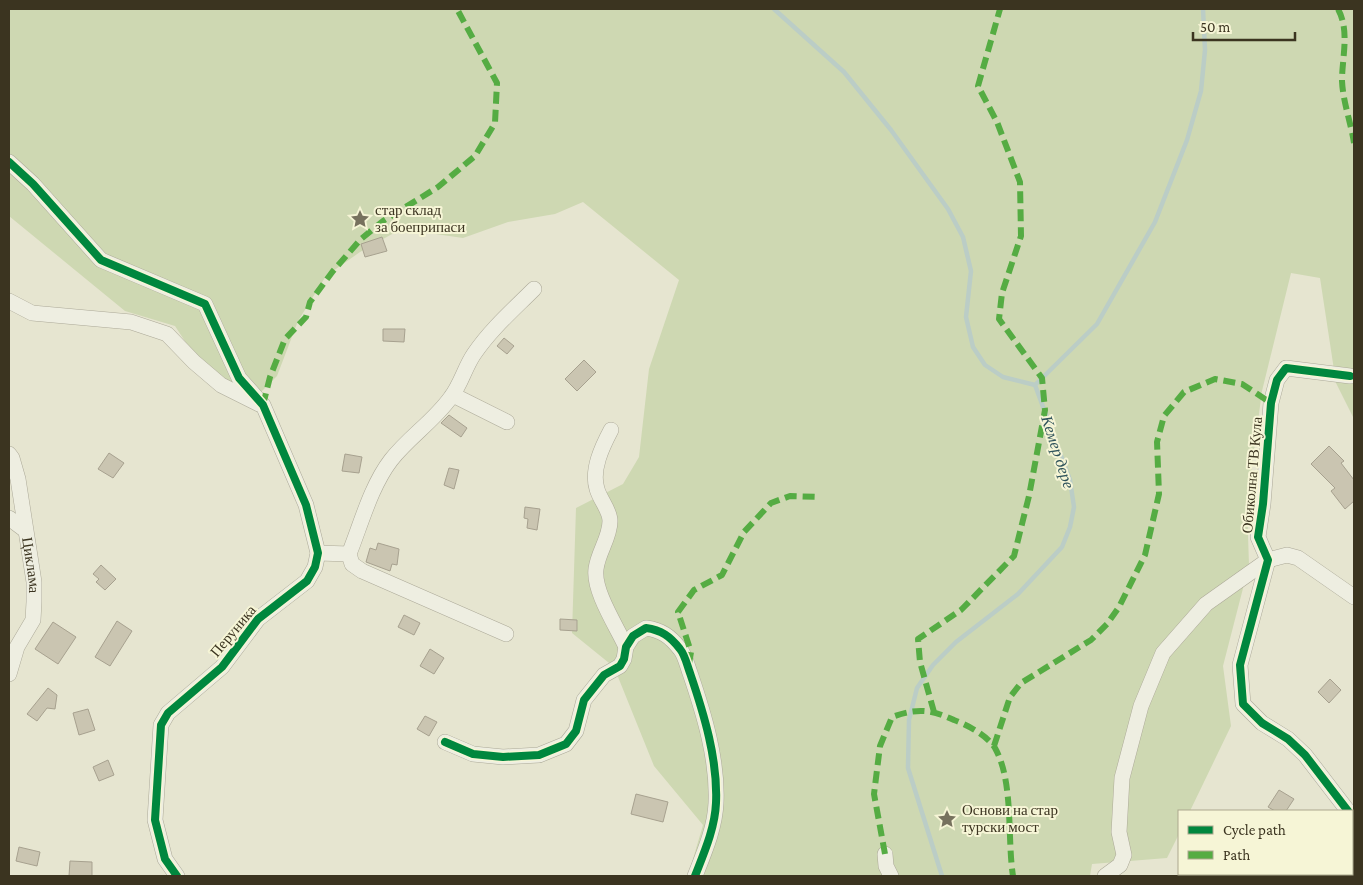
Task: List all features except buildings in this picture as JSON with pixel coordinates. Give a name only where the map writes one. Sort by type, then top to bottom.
[{"type":"street","points":[[9,162],[33,184],[102,260],[205,304],[239,378],[263,405],[306,505],[318,553],[348,554]]},
{"type":"street","points":[[506,634],[362,571],[352,564],[348,554],[376,488],[389,463],[408,440],[441,411],[453,395],[474,354],[490,333],[534,289]]},
{"type":"street","points":[[9,301],[32,313],[131,322],[167,334],[194,362],[221,385],[252,402],[263,405]]},
{"type":"street","name":"Обиколна ТВ Кула","points":[[1268,560],[1258,537],[1263,504],[1271,403],[1277,380],[1286,368],[1350,376]]},
{"type":"street","points":[[453,395],[507,422]]},
{"type":"street","points":[[611,430],[602,447],[596,472],[597,489],[610,519],[608,535],[601,548],[596,570],[597,586],[626,647]]},
{"type":"street","name":"Циклама","points":[[9,674],[13,646],[33,620],[34,602],[34,582],[18,478],[11,456]]},
{"type":"street","points":[[9,518],[25,530]]},
{"type":"street","name":"Перуника","points":[[177,876],[165,859],[155,820],[161,725],[168,713],[222,667],[258,619],[307,581],[315,567],[318,553]]},
{"type":"street","points":[[1105,876],[1120,865],[1124,855],[1119,832],[1122,778],[1142,706],[1163,653],[1206,604],[1268,560],[1287,555],[1298,558],[1354,597]]},
{"type":"street","points":[[1268,560],[1240,664],[1243,704],[1262,723],[1288,739],[1305,755],[1347,810]]},
{"type":"street","points":[[445,742],[473,754],[503,758],[539,755],[566,744],[576,731],[584,700],[604,675],[620,666],[624,659],[626,647],[633,636],[646,628],[659,630],[668,635],[681,650],[701,705],[716,773],[716,804],[711,833],[695,876]]},
{"type":"street","points":[[885,854],[886,866],[891,876]]},
{"type":"green space","points":[[9,9],[1354,9],[1354,419],[1336,383],[1320,278],[1291,273],[1262,391],[1247,504],[1249,565],[1223,666],[1231,726],[1190,810],[1178,810],[1178,836],[1167,858],[1092,864],[1090,876],[688,876],[703,825],[654,766],[614,667],[572,633],[576,508],[623,484],[639,457],[649,369],[679,280],[583,202],[555,214],[508,222],[463,238],[401,229],[360,252],[326,276],[298,321],[277,376],[255,398],[202,367],[175,326],[125,311],[9,216]]},
{"type":"waterway","points":[[774,9],[844,72],[891,130],[948,209],[963,237],[971,271],[966,317],[973,347],[985,365],[1003,377],[1035,385]]},
{"type":"waterway","name":"Кемер дере","points":[[942,876],[908,768],[909,720],[917,688],[933,665],[956,642],[1018,594],[1062,547],[1070,527],[1074,507],[1070,480],[1035,385],[1097,324],[1155,222],[1187,140],[1201,91],[1205,50],[1203,9]]},
{"type":"marked path","points":[[263,405],[270,377],[285,339],[306,317],[310,302],[333,271],[361,239],[383,221],[438,187],[475,156],[495,123],[497,83],[457,9]]},
{"type":"marked path","points":[[934,712],[920,662],[918,639],[961,610],[1014,556],[1029,496],[1045,410],[1042,378],[999,319],[1002,293],[1021,236],[1020,182],[997,122],[978,86],[1000,9]]},
{"type":"marked path","points":[[1338,9],[1342,17],[1345,35],[1342,81],[1345,105],[1354,143]]},
{"type":"marked path","points":[[994,746],[1010,697],[1021,683],[1091,640],[1107,624],[1119,607],[1145,555],[1159,494],[1157,442],[1164,416],[1184,392],[1215,379],[1242,384],[1271,403]]},
{"type":"marked path","points":[[689,664],[691,652],[678,612],[694,590],[722,575],[744,532],[771,503],[790,496],[820,497]]},
{"type":"marked path","points":[[885,854],[874,794],[880,746],[892,717],[916,711],[930,712],[945,716],[971,728],[987,739],[995,748],[1005,777],[1013,876]]},
{"type":"cycle path","points":[[9,162],[33,184],[101,260],[205,304],[239,378],[263,405],[306,505],[318,553],[315,567],[307,581],[258,619],[222,667],[168,713],[161,725],[155,820],[165,859],[177,876]]},
{"type":"cycle path","points":[[1347,810],[1305,755],[1288,739],[1262,723],[1243,704],[1240,665],[1268,560],[1258,537],[1263,504],[1271,403],[1277,380],[1286,368],[1350,376]]},
{"type":"cycle path","points":[[445,742],[473,754],[503,757],[539,755],[566,744],[576,731],[584,700],[604,675],[620,666],[624,659],[626,647],[633,636],[646,628],[665,634],[685,657],[705,721],[715,770],[716,803],[714,822],[695,876]]},
{"type":"place","name":"стар склад за боеприпаси","points":[[360,219]]},
{"type":"place","name":"Основи на стар турски мост","points":[[947,819]]}]
